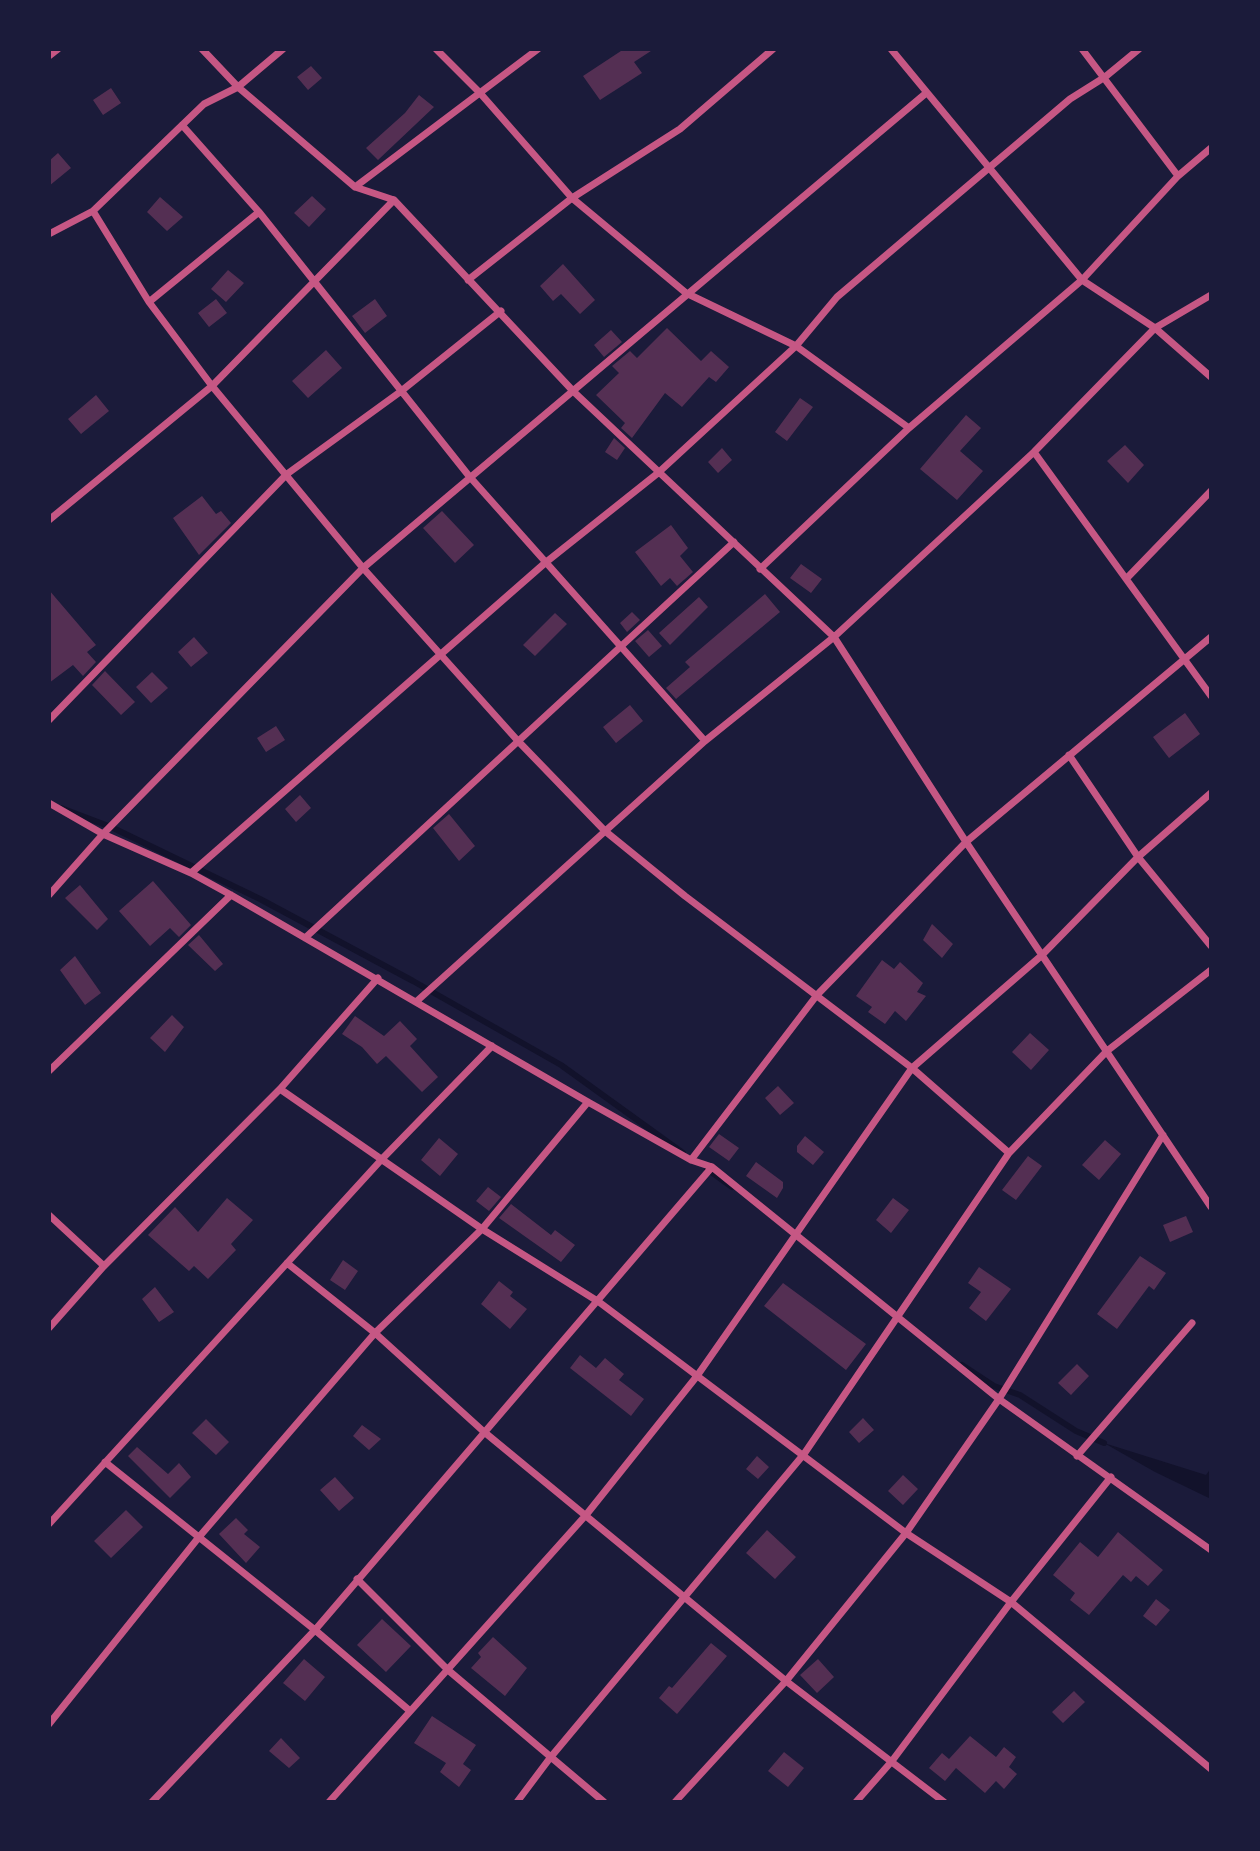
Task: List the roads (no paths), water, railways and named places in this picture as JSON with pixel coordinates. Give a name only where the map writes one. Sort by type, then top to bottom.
[{"type":"street","points":[[49,56],[58,49]]},
{"type":"street","points":[[202,49],[238,87],[355,187],[394,200],[468,280],[501,311],[574,392],[834,638],[1041,957],[1209,1202]]},
{"type":"street","points":[[49,234],[93,211],[204,104],[238,87],[283,49]]},
{"type":"street","points":[[436,49],[480,93],[572,198],[686,293],[796,346],[909,428]]},
{"type":"street","points":[[355,187],[538,49]]},
{"type":"street","points":[[468,280],[572,198],[681,129],[773,49]]},
{"type":"street","points":[[891,49],[1082,280],[1155,328],[1211,377]]},
{"type":"street","points":[[1082,49],[1178,176]]},
{"type":"street","points":[[191,873],[545,563],[658,473],[796,346],[837,297],[1070,99],[1105,77],[1139,49]]},
{"type":"street","points":[[49,895],[103,834],[363,568],[925,93]]},
{"type":"street","points":[[182,125],[259,212],[469,476],[705,741]]},
{"type":"street","points":[[760,569],[909,428],[1082,280],[1178,176],[1211,148]]},
{"type":"street","points":[[49,520],[212,386],[394,200]]},
{"type":"street","points":[[93,211],[149,302],[212,386],[439,656],[605,831],[912,1068],[1009,1153]]},
{"type":"street","points":[[149,302],[259,212]]},
{"type":"street","points":[[416,1001],[705,741],[834,638],[1034,452],[1155,328],[1211,295]]},
{"type":"street","points":[[49,720],[287,474],[400,392],[501,311]]},
{"type":"street","points":[[1034,452],[1211,696]]},
{"type":"street","points":[[1127,578],[1211,491]]},
{"type":"street","points":[[305,938],[734,542]]},
{"type":"street","points":[[691,1160],[817,995],[966,842],[1211,637]]},
{"type":"street","points":[[1069,755],[1138,857],[1211,946]]},
{"type":"street","points":[[330,1802],[586,1515],[697,1376],[912,1068],[1041,957],[1138,857],[1211,793]]},
{"type":"street","points":[[49,803],[103,834],[191,873],[378,978],[588,1102],[691,1160],[712,1167],[999,1399],[1211,1550]]},
{"type":"street","points":[[49,1071],[231,895]]},
{"type":"street","points":[[517,1802],[550,1758],[804,1454],[1009,1153],[1107,1051],[1211,970]]},
{"type":"street","points":[[49,1328],[104,1266],[280,1088],[378,978]]},
{"type":"street","points":[[49,1524],[382,1159],[492,1046]]},
{"type":"street","points":[[280,1088],[482,1230],[599,1302],[804,1454],[905,1534],[1011,1602],[1211,1769]]},
{"type":"street","points":[[49,1724],[198,1537],[375,1333],[482,1230],[588,1102]]},
{"type":"street","points":[[675,1802],[786,1681],[905,1534],[999,1399],[1163,1135]]},
{"type":"street","points":[[152,1802],[315,1630],[712,1167]]},
{"type":"street","points":[[49,1215],[104,1266]]},
{"type":"street","points":[[287,1263],[375,1333],[483,1431],[786,1681],[944,1802]]},
{"type":"street","points":[[1077,1456],[1192,1323]]},
{"type":"street","points":[[105,1462],[315,1630],[410,1711]]},
{"type":"street","points":[[856,1802],[892,1761],[1011,1602],[1111,1477]]},
{"type":"street","points":[[357,1579],[447,1670],[604,1802]]},
{"type":"waterway","points":[[61,808],[111,827],[260,899],[413,981],[561,1065],[683,1153]]},
{"type":"waterway","points":[[707,1169],[732,1187]]},
{"type":"waterway","points":[[962,1365],[994,1386],[1020,1395],[1076,1431],[1104,1443]]}]
